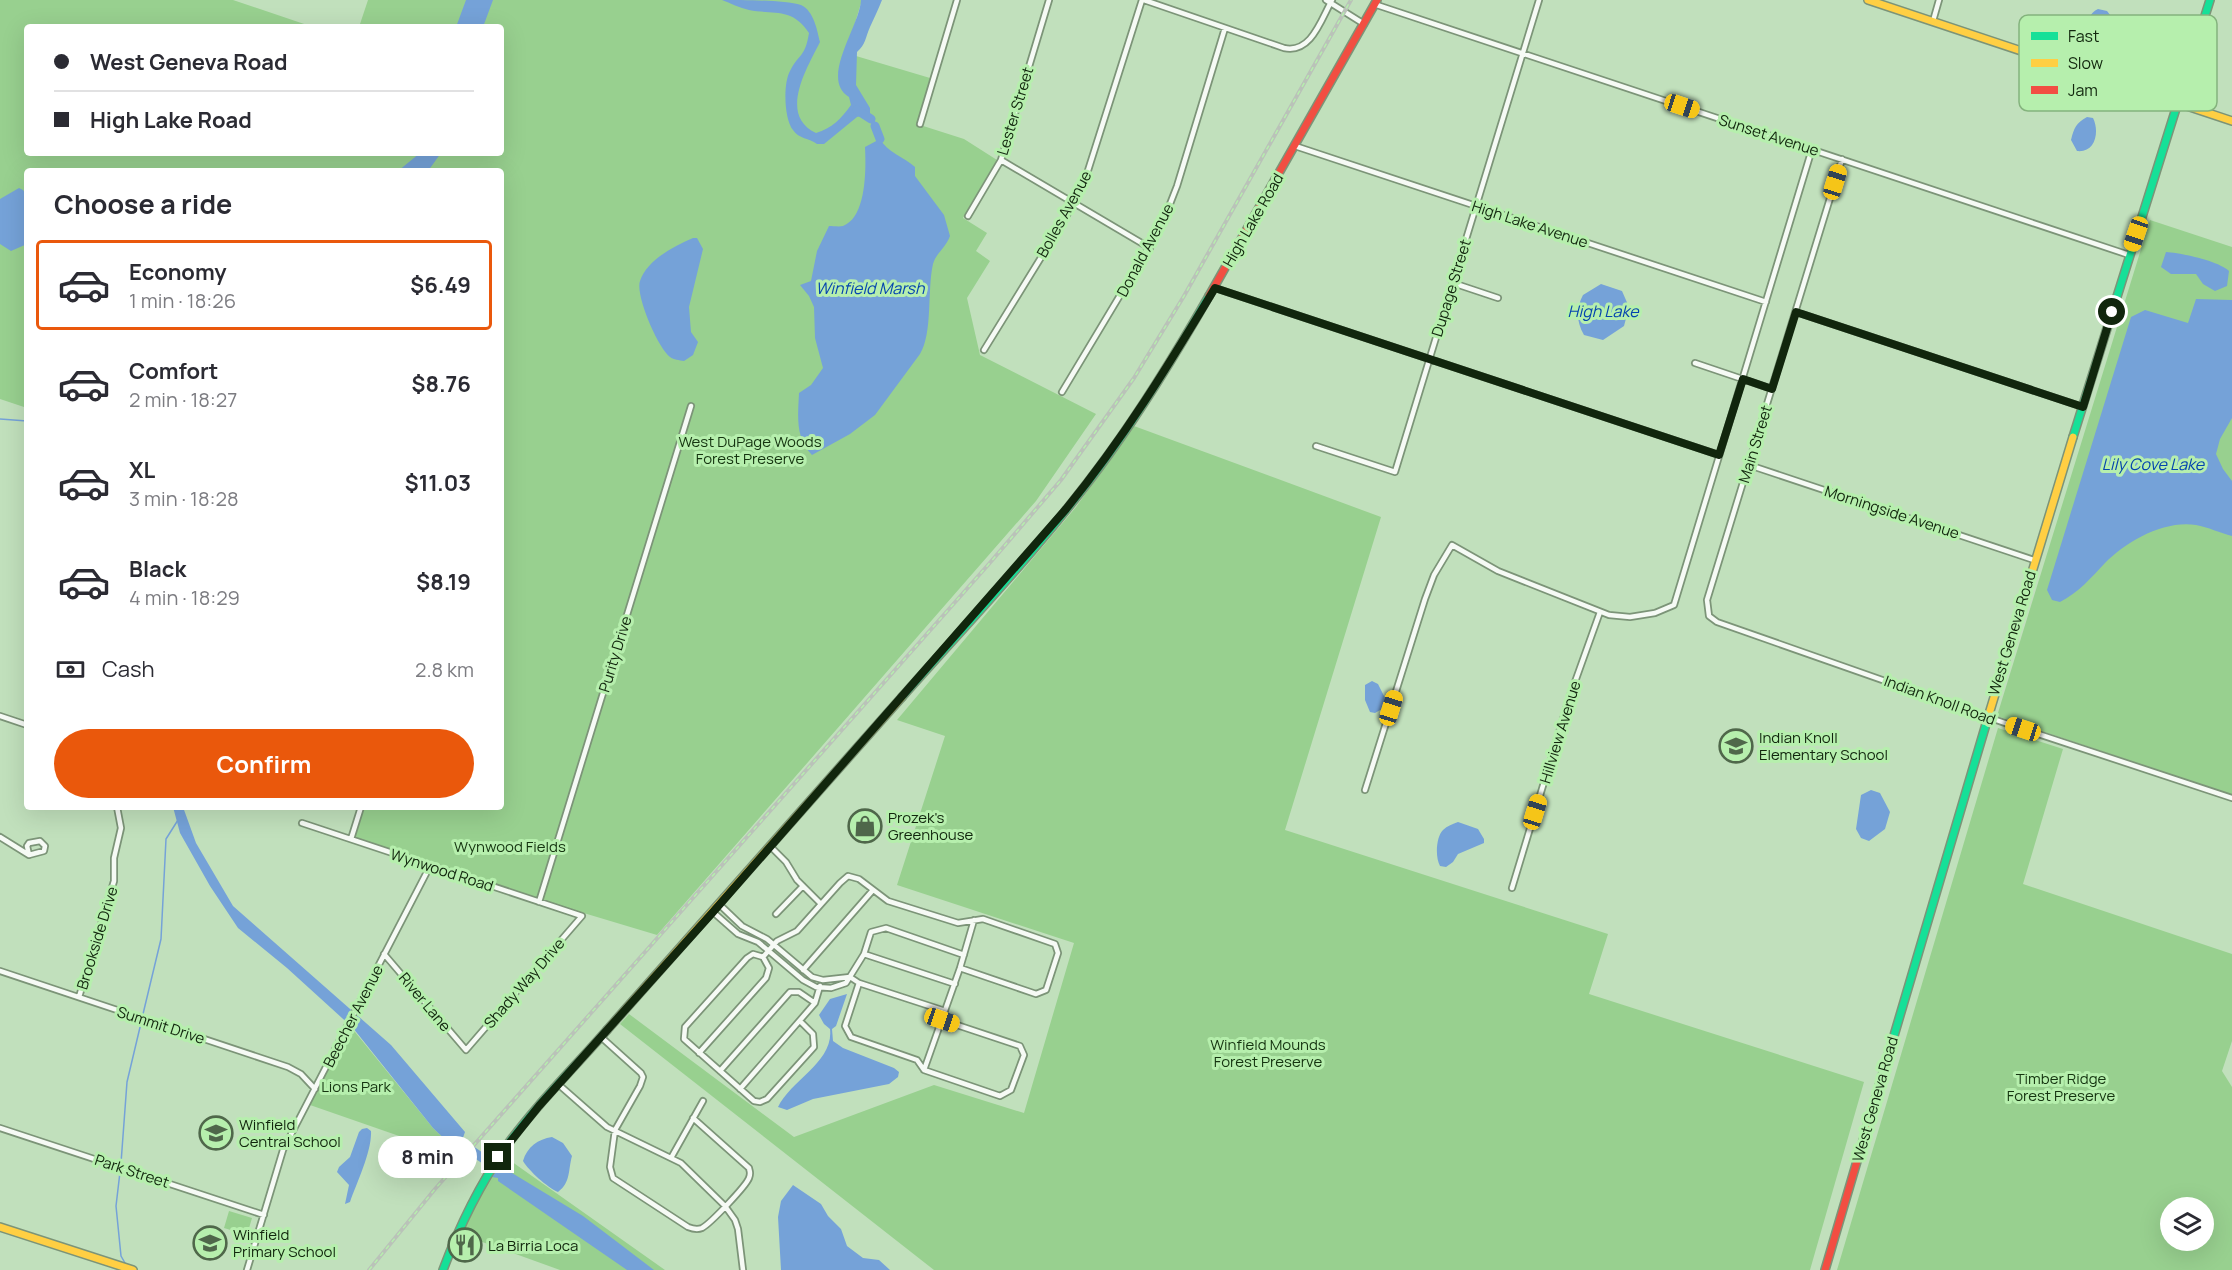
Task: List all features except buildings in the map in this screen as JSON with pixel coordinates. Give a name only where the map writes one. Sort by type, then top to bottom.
[{"type":"street","points":[[920,124],[957,0]]},
{"type":"street","name":"Lester Street","points":[[969,216],[1001,160],[1049,0]]},
{"type":"street","points":[[1143,0],[1284,48],[1299,48],[1311,38],[1330,1],[1364,24]]},
{"type":"street","name":"Bolles Avenue","points":[[984,350],[1074,202],[1090,167],[1143,0]]},
{"type":"street","name":"Dupage Street","points":[[1316,446],[1395,472],[1539,0]]},
{"type":"street","points":[[1870,0],[2019,50]]},
{"type":"street","points":[[1933,21],[1939,0]]},
{"type":"street","name":"West Geneva Road","points":[[2205,15],[2210,0]]},
{"type":"street","name":"Sunset Avenue","points":[[1376,2],[2129,255]]},
{"type":"street","name":"High Lake Road","points":[[443,1270],[466,1210],[495,1161],[558,1084],[720,905],[1088,482],[1143,406],[1215,288],[1376,2]]},
{"type":"street","name":"Donald Avenue","points":[[1062,392],[1161,227],[1177,186],[1225,28]]},
{"type":"street","name":"West Geneva Road","points":[[1825,1270],[2034,560],[2176,111]]},
{"type":"street","points":[[2203,111],[2232,121]]},
{"type":"street","name":"High Lake Avenue","points":[[1295,146],[1766,302]]},
{"type":"street","name":"Main Street","points":[[1600,612],[1630,617],[1655,613],[1674,604],[1812,149]]},
{"type":"street","name":"Main Street","points":[[1717,622],[1709,616],[1707,600],[1842,159]]},
{"type":"street","points":[[1001,160],[1150,248]]},
{"type":"street","points":[[1453,283],[1498,298]]},
{"type":"street","points":[[1215,288],[1719,455]]},
{"type":"street","points":[[1796,312],[2083,407]]},
{"type":"street","points":[[1695,363],[1772,389]]},
{"type":"street","name":"Purity Drive","points":[[538,902],[692,406]]},
{"type":"street","name":"Morningside Avenue","points":[[1749,465],[2034,560]]},
{"type":"street","points":[[1365,790],[1425,599],[1434,575],[1452,545],[1498,572],[1600,612]]},
{"type":"street","name":"Hillview Avenue","points":[[1512,888],[1571,693],[1600,612]]},
{"type":"street","name":"Indian Knoll Road","points":[[1717,622],[1988,717],[2232,798]]},
{"type":"street","points":[[0,716],[24,724]]},
{"type":"street","name":"Brookside Drive","points":[[79,997],[114,881],[114,858],[120,828],[117,810]]},
{"type":"street","points":[[351,840],[360,810]]},
{"type":"street","name":"Wynwood Road","points":[[302,823],[582,916]]},
{"type":"street","points":[[0,837],[29,855]]},
{"type":"street","points":[[771,847],[821,904]]},
{"type":"street","name":"Beecher Avenue","points":[[247,1270],[284,1150],[430,866]]},
{"type":"street","points":[[764,957],[777,941],[796,932],[848,876],[859,879],[888,901],[958,923],[983,919],[1055,944],[1058,953],[1046,990],[1036,994],[960,968]]},
{"type":"street","points":[[776,914],[803,886]]},
{"type":"street","points":[[802,970],[873,890]]},
{"type":"street","points":[[720,905],[742,926],[763,936],[812,977],[821,980],[850,977],[859,983],[945,1011]]},
{"type":"street","points":[[713,912],[738,934],[758,942],[803,980],[820,988],[837,986],[846,982],[864,954],[871,932],[886,928],[964,955]]},
{"type":"street","name":"Shady Way Drive","points":[[466,1050],[582,916]]},
{"type":"street","points":[[924,1070],[955,984],[974,920]]},
{"type":"street","name":"River Lane","points":[[384,954],[466,1050]]},
{"type":"street","points":[[764,957],[753,954],[747,958],[684,1028],[684,1039],[754,1101],[764,1101],[812,1050],[815,1043],[813,1034],[800,1022]]},
{"type":"street","points":[[864,954],[955,984]]},
{"type":"street","points":[[699,1053],[766,978],[769,968],[764,957]]},
{"type":"street","name":"Summit Drive","points":[[0,971],[288,1067],[301,1074],[315,1089]]},
{"type":"street","points":[[740,1089],[815,1003],[821,980]]},
{"type":"street","points":[[859,983],[845,1026],[850,1037],[917,1060],[924,1070],[1000,1096],[1011,1090],[1024,1054],[1020,1046],[942,1020]]},
{"type":"street","points":[[720,1071],[790,992],[799,992],[815,1003]]},
{"type":"street","points":[[601,1036],[643,1077],[615,1130],[610,1167],[613,1178],[693,1229],[703,1227],[725,1206],[748,1180],[750,1174],[749,1168],[693,1118]]},
{"type":"street","points":[[558,1084],[601,1122],[671,1158],[725,1206],[735,1220],[738,1230],[743,1270]]},
{"type":"street","points":[[671,1158],[703,1101]]},
{"type":"street","name":"Park Street","points":[[0,1128],[264,1215]]},
{"type":"street","points":[[0,1227],[133,1270]]},
{"type":"green space","name":"West DuPage Woods Forest Preserve","points":[[0,0],[233,0],[304,24],[24,24],[24,156],[504,156],[504,24],[360,24],[368,0],[862,0],[846,53],[930,78],[917,124],[964,139],[997,160],[963,218],[987,233],[976,251],[990,261],[967,298],[980,355],[1096,414],[1036,501],[657,935],[537,899],[355,837],[363,810],[504,810],[504,168],[24,168],[24,407],[0,399]]},
{"type":"green space","points":[[2150,220],[2232,247],[2232,795],[1997,716]]},
{"type":"green space","name":"Winfield Mounds Forest Preserve","points":[[1134,426],[1381,517],[1285,830],[1608,934],[1589,994],[1864,1082],[1810,1270],[934,1270],[620,1024],[629,1014],[794,1137],[934,1085],[1024,1113],[1074,943],[897,885],[945,736],[897,720],[1076,507]]},
{"type":"green space","name":"Timber Ridge Forest Preserve","points":[[1998,728],[2063,749],[2023,884],[2232,954],[2232,1041],[2222,1071],[2232,1087],[2232,1270],[1837,1270]]},
{"type":"green space","name":"Lions Park","points":[[351,1027],[433,1128],[454,1148],[448,1153],[310,1105]]},
{"type":"green space","points":[[505,1157],[665,1270],[560,1270],[460,1234],[483,1189]]},
{"type":"green space","points":[[229,1211],[252,1218],[247,1235],[224,1228]]},
{"type":"water","points":[[466,0],[493,0],[484,24],[457,24]]},
{"type":"water","points":[[722,0],[784,2],[801,5],[809,12],[820,42],[803,77],[797,103],[799,115],[805,125],[816,133],[836,122],[851,105],[849,97],[841,89],[838,78],[839,65],[861,0],[882,0],[864,43],[857,52],[856,85],[870,108],[870,113],[857,117],[824,144],[817,144],[798,135],[790,125],[788,118],[786,84],[793,65],[806,47],[809,33],[796,19],[789,16],[749,10]]},
{"type":"water","points":[[2098,9],[2107,11],[2110,15],[2091,15]]},
{"type":"water","points":[[2087,117],[2093,118],[2096,135],[2088,149],[2077,151],[2071,140],[2074,129]]},
{"type":"water","name":"Winfield Marsh","points":[[880,139],[883,144],[915,167],[915,176],[944,215],[950,236],[933,264],[927,335],[920,354],[875,415],[850,434],[812,455],[800,434],[799,393],[811,385],[823,368],[815,338],[814,307],[800,285],[811,281],[817,251],[829,226],[843,226],[857,213],[863,191],[865,147]]},
{"type":"water","points":[[416,156],[439,156],[430,168],[402,168]]},
{"type":"water","points":[[19,188],[24,192],[24,245],[11,251],[0,244],[0,199]]},
{"type":"water","points":[[693,238],[697,238],[703,249],[689,307],[691,332],[698,342],[693,355],[684,361],[670,357],[665,352],[644,309],[639,288],[644,273],[655,260]]},
{"type":"water","points":[[2166,252],[2199,258],[2224,267],[2229,271],[2227,286],[2215,291],[2203,284],[2196,274],[2171,274],[2161,267]]},
{"type":"water","name":"High Lake","points":[[1601,284],[1622,291],[1629,307],[1624,326],[1603,340],[1584,335],[1579,325],[1578,315],[1583,295]]},
{"type":"water","name":"Lily Cove Lake","points":[[2196,299],[2232,300],[2232,418],[2220,439],[2216,454],[2232,481],[2232,536],[2196,525],[2184,524],[2159,529],[2124,547],[2067,598],[2060,602],[2052,600],[2047,590],[2131,317],[2145,310],[2188,323]]},
{"type":"water","points":[[1372,681],[1378,684],[1385,698],[1382,709],[1375,713],[1370,712],[1365,700],[1365,685]]},
{"type":"water","points":[[1871,790],[1880,793],[1890,812],[1885,829],[1869,841],[1861,838],[1856,829],[1861,795]]},
{"type":"water","points":[[174,810],[184,810],[196,843],[233,906],[391,1045],[465,1132],[459,1149],[454,1148],[433,1128],[353,1028],[287,968],[238,928],[210,886],[180,833]]},
{"type":"water","points":[[1458,822],[1478,829],[1484,843],[1458,854],[1446,867],[1440,866],[1437,852],[1439,837],[1450,825]]},
{"type":"water","points":[[847,994],[836,1026],[832,1029],[833,1041],[843,1048],[894,1068],[899,1072],[898,1077],[889,1084],[813,1099],[787,1110],[778,1107],[792,1088],[819,1061],[825,1051],[830,1029],[819,1015],[830,999]]},
{"type":"water","points":[[367,1128],[371,1131],[371,1139],[367,1157],[350,1202],[345,1204],[349,1185],[337,1172],[350,1157],[359,1132]]},
{"type":"water","points":[[552,1137],[563,1143],[572,1156],[567,1180],[558,1192],[539,1178],[523,1161],[534,1144]]},
{"type":"water","points":[[503,1163],[512,1173],[583,1216],[654,1270],[627,1270],[498,1181],[498,1178],[492,1177]]},
{"type":"water","points":[[793,1185],[821,1204],[828,1216],[841,1229],[847,1246],[863,1258],[879,1260],[890,1270],[781,1270],[778,1217],[781,1201]]},
{"type":"waterway","points":[[857,110],[871,119]]},
{"type":"waterway","points":[[875,126],[880,139]]},
{"type":"waterway","points":[[0,419],[24,421]]},
{"type":"waterway","points":[[143,1014],[161,939],[166,839],[178,820]]},
{"type":"waterway","points":[[121,1163],[127,1082],[141,1023]]},
{"type":"waterway","points":[[452,1137],[507,1175]]},
{"type":"waterway","points":[[120,1172],[116,1206],[121,1256],[125,1263]]},
{"type":"railway","points":[[369,1270],[435,1189],[1061,480],[1134,378],[1184,296],[1351,0]]},
{"type":"traffic: fast","points":[[2205,15],[2210,0]]},
{"type":"traffic: fast","points":[[2073,437],[2175,111]]},
{"type":"traffic: fast","points":[[902,697],[1008,578],[1085,486],[1149,396],[1209,296]]},
{"type":"traffic: fast","points":[[1893,1039],[1989,714]]},
{"type":"traffic: fast","points":[[443,1270],[470,1207],[505,1148],[541,1102],[607,1030]]},
{"type":"traffic: slow","points":[[1868,0],[2019,50]]},
{"type":"traffic: slow","points":[[2202,111],[2232,121]]},
{"type":"traffic: slow","points":[[1989,714],[2073,437]]},
{"type":"traffic: slow","points":[[607,1030],[902,697]]},
{"type":"traffic: slow","points":[[0,1227],[133,1270]]},
{"type":"traffic: jam","points":[[1209,296],[1377,0]]},
{"type":"traffic: jam","points":[[1825,1270],[1893,1039]]},
{"type":"place","name":"Indian Knoll Elementary School","points":[[1736,746]]},
{"type":"place","name":"Prozek's Greenhouse","points":[[865,826]]},
{"type":"place","name":"Winfield Central School","points":[[216,1133]]},
{"type":"place","name":"Winfield Primary School","points":[[210,1243]]},
{"type":"place","name":"La Birria Loca","points":[[465,1245]]},
{"type":"route","points":[[498,1157],[539,1106],[713,912],[1066,509],[1143,406],[1215,288],[1719,455],[1743,379],[1772,389],[1796,312],[2083,407],[2112,312]]},
{"type":"park label","name":"Wynwood Fields","points":[[510,846]]}]
